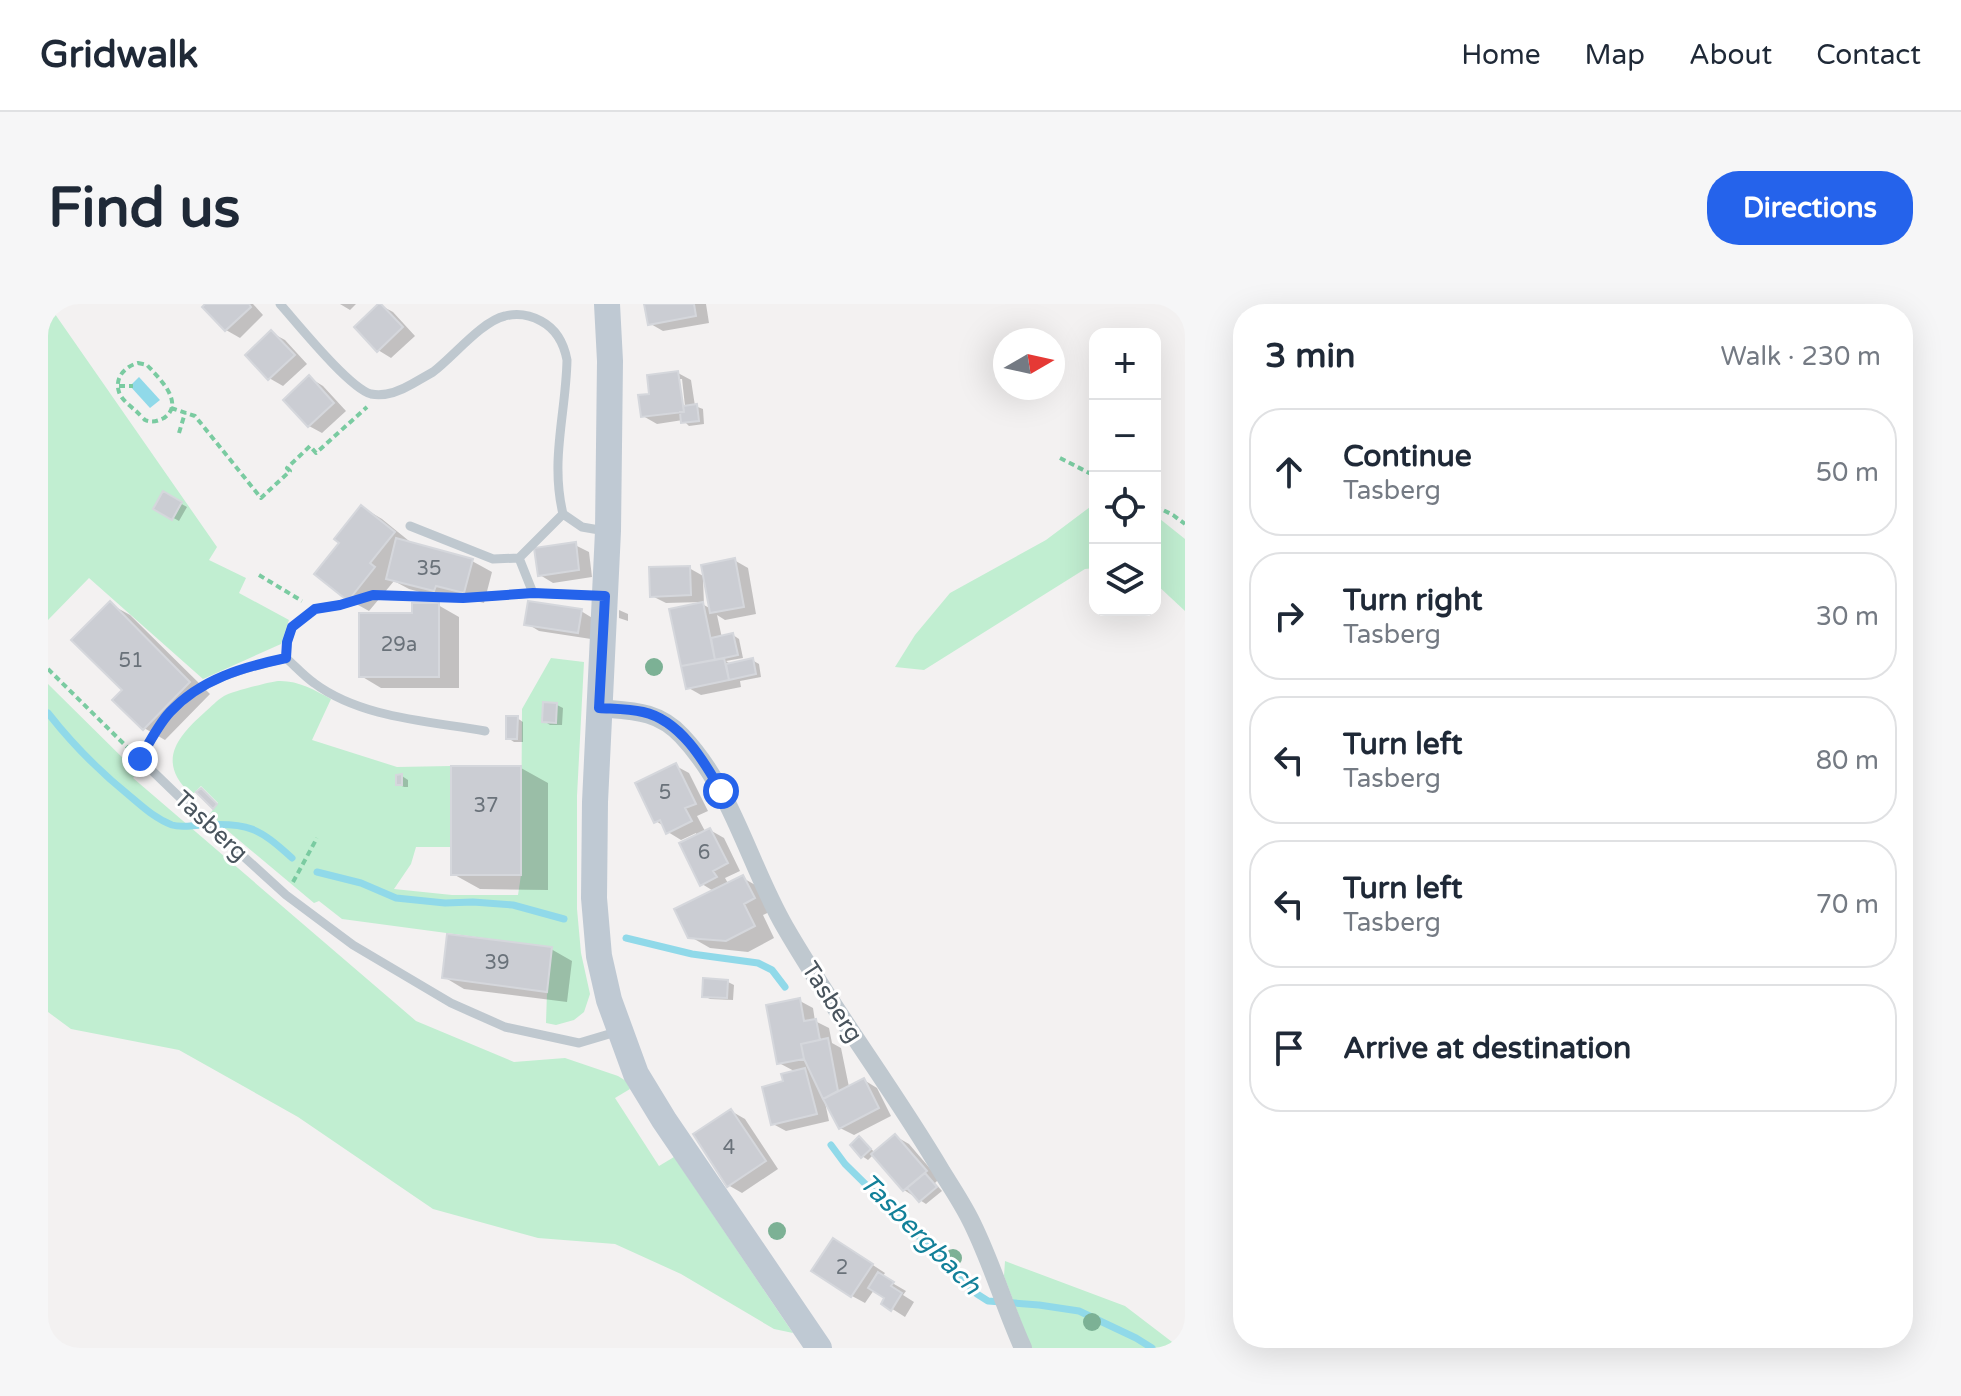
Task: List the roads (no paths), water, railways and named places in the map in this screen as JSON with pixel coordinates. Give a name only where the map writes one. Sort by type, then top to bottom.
[{"type":"main road","points":[[607,304],[610,406],[608,531],[595,802],[594,898],[599,956],[609,1000],[636,1074],[819,1348]]},
{"type":"street","name":"Tasberg","points":[[599,708],[645,712],[668,723],[707,766],[784,925],[921,1137],[970,1220],[1023,1348]]},
{"type":"lane","points":[[280,304],[348,379],[371,394],[397,393],[433,372],[492,321],[504,316],[519,314],[545,323],[558,336],[567,360],[557,463],[563,514],[582,527],[608,531]]},
{"type":"lane","points":[[410,526],[493,559],[519,558],[563,514]]},
{"type":"lane","points":[[519,558],[533,593]]},
{"type":"lane","points":[[485,731],[381,713],[342,699],[314,683],[286,658],[292,627],[315,609],[373,595],[463,598],[533,593],[605,596]]},
{"type":"lane","name":"Tasberg","points":[[286,658],[226,674],[195,689],[168,714],[140,759],[286,895],[353,945],[451,1003],[505,1027],[579,1043],[619,1031]]},
{"type":"water","points":[[139,377],[160,400],[150,408],[130,386]]},
{"type":"waterway","name":"Tasbergbach","points":[[48,713],[98,768],[161,820],[180,826],[242,826],[261,834],[292,858]]},
{"type":"waterway","name":"Tasbergbach","points":[[317,872],[361,883],[396,898],[513,905],[564,919]]},
{"type":"waterway","points":[[626,938],[692,954],[758,963],[772,970],[785,987]]},
{"type":"waterway","name":"Tasbergbach","points":[[831,1145],[845,1164],[977,1294],[988,1301],[1079,1311],[1152,1348]]}]
